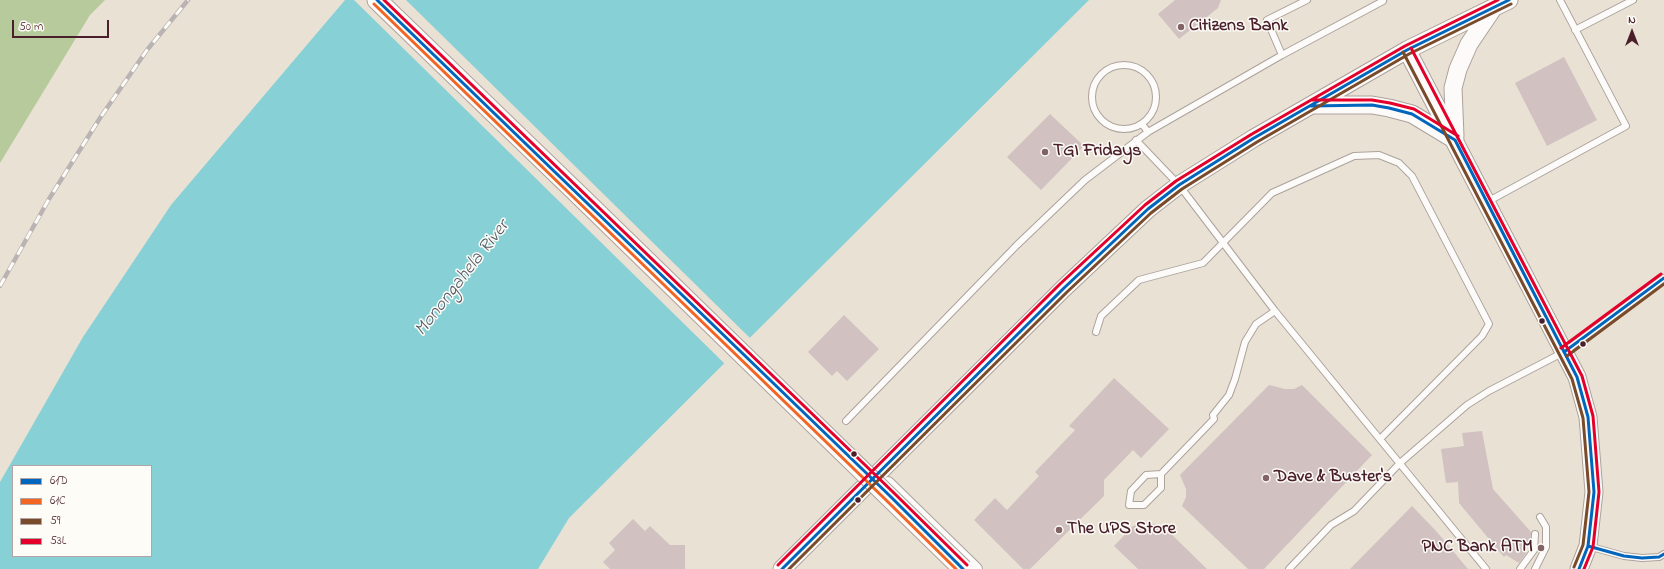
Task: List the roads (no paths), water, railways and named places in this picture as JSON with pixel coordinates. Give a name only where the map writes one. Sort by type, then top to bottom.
[{"type":"main road","points":[[377,0],[890,496],[963,569]]},
{"type":"street","points":[[782,569],[877,473],[1128,226],[1179,185],[1254,138],[1407,50],[1509,0]]},
{"type":"street","points":[[1455,140],[1453,88],[1458,69],[1469,44],[1493,8]]},
{"type":"street","points":[[1407,50],[1577,377],[1588,417],[1594,492],[1588,546],[1579,569]]},
{"type":"street","points":[[1312,105],[1372,105],[1388,108],[1412,114],[1455,140]]},
{"type":"street","points":[[877,473],[918,511],[976,569]]},
{"type":"lane","points":[[1282,55],[1266,20],[1307,0]]},
{"type":"lane","points":[[1487,202],[1626,126],[1560,0]]},
{"type":"lane","points":[[1575,30],[1633,0]]},
{"type":"lane","points":[[846,420],[1017,245],[1085,180],[1136,140],[1282,55],[1383,1]]},
{"type":"lane","points":[[1124,64],[1144,70],[1155,87],[1155,108],[1142,124],[1126,129],[1110,126],[1097,115],[1091,99],[1094,83],[1105,70],[1124,64]]},
{"type":"lane","points":[[1142,124],[1148,132]]},
{"type":"lane","points":[[1136,140],[1179,185],[1275,311],[1486,569]]},
{"type":"lane","points":[[1096,332],[1100,316],[1139,280],[1203,263],[1224,244],[1272,194],[1354,156],[1379,155],[1399,163],[1412,176],[1489,324],[1482,336],[1380,439]]},
{"type":"lane","points":[[1288,569],[1331,525],[1354,511],[1400,463],[1467,405],[1489,391],[1564,352],[1664,278]]},
{"type":"lane","points":[[1161,474],[1161,488],[1144,505],[1129,505],[1131,491],[1146,475],[1161,474],[1214,419],[1213,415],[1229,395],[1236,379],[1244,342],[1256,324],[1275,311]]},
{"type":"lane","points":[[1535,569],[1546,547],[1546,527],[1540,517]]},
{"type":"lane","points":[[1520,569],[1534,550],[1535,534]]},
{"type":"lane","points":[[1588,546],[1624,556],[1642,558],[1659,557],[1664,554]]},
{"type":"water","name":"Monongahela River","points":[[345,0],[1089,0],[569,518],[538,569],[0,569],[0,482],[83,337],[171,205]]},
{"type":"railway","points":[[0,286],[49,199],[100,118],[147,50],[188,0]]},
{"type":"place","name":"Citizens Bank","points":[[1181,27]]},
{"type":"place","name":"TGI Fridays","points":[[1045,152]]},
{"type":"place","name":"Dave & Buster's","points":[[1266,478]]},
{"type":"place","name":"The UPS Store","points":[[1059,530]]},
{"type":"place","name":"PNC Bank ATM","points":[[1541,548]]}]
